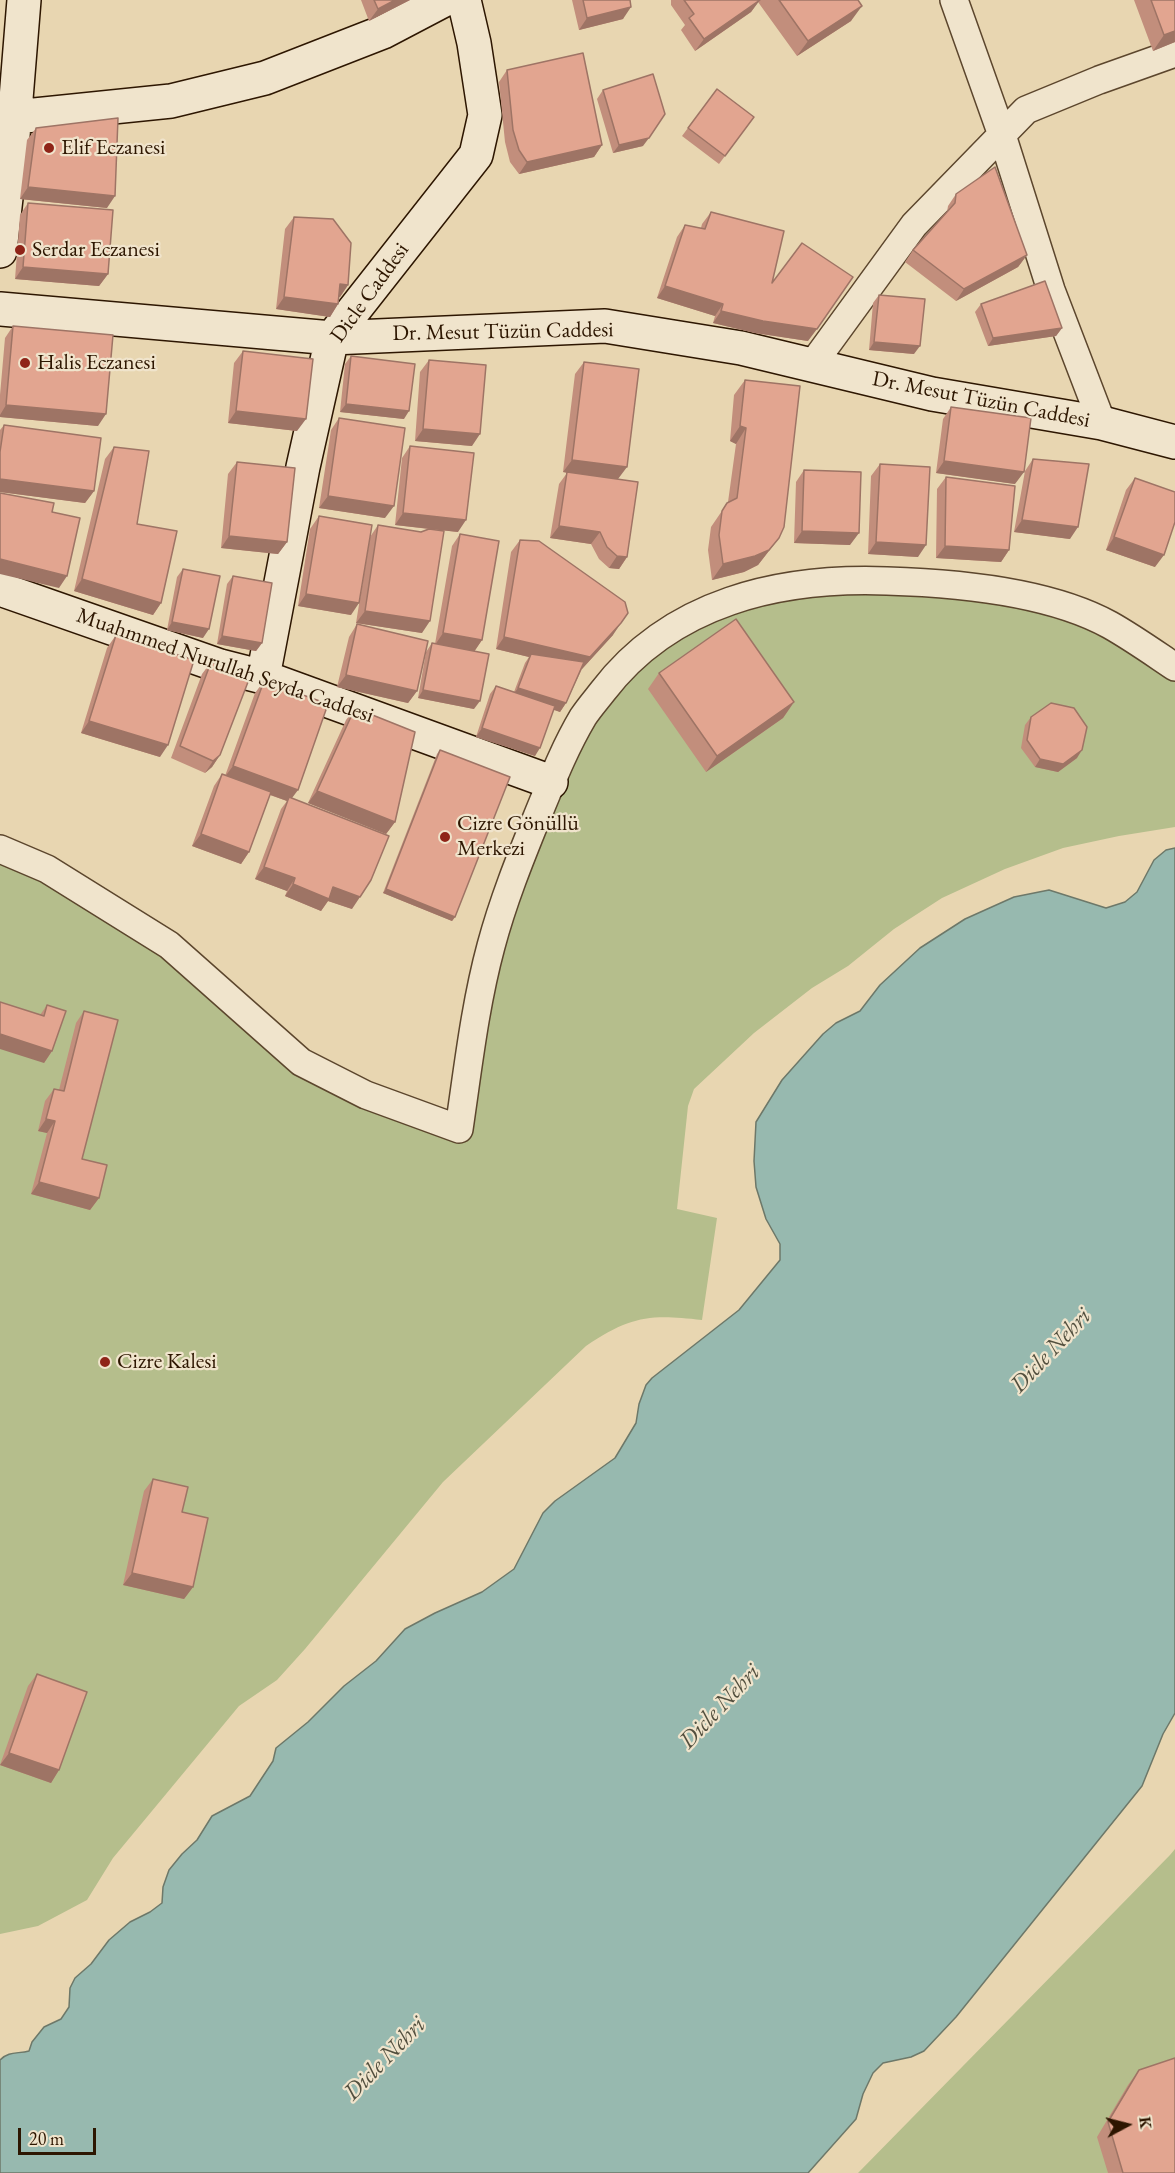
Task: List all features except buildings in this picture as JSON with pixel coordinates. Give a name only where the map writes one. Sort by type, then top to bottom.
[{"type":"street","points":[[0,251],[15,117],[24,0]]},
{"type":"street","points":[[15,117],[171,101],[265,78],[382,32],[444,0]]},
{"type":"street","name":"Dicle Caddesi","points":[[263,676],[303,467],[332,338],[476,155],[485,115],[474,43],[464,0]]},
{"type":"street","points":[[954,0],[1002,135],[1051,290],[1102,423]]},
{"type":"street","points":[[812,365],[914,225],[1026,110],[1099,80],[1175,53]]},
{"type":"street","name":"Dr. Mesut Tüzün Caddesi","points":[[0,309],[332,338],[605,326],[741,348],[932,394],[1102,423],[1175,442]]},
{"type":"street","points":[[0,849],[47,869],[169,945],[301,1062],[366,1095],[459,1129],[475,1023],[491,948],[508,887],[551,782],[584,716],[612,679],[640,651],[664,633],[700,613],[755,593],[796,585],[849,579],[927,582],[1037,598],[1071,609],[1109,625],[1175,667]]},
{"type":"street","name":"Muahmmed Nurullah Seyda Caddesi","points":[[0,589],[220,666],[263,676],[551,782]]},
{"type":"green space","points":[[796,585],[1037,598],[1175,667],[1175,827],[1063,848],[1005,869],[942,898],[894,929],[848,966],[812,988],[754,1033],[694,1089],[688,1106],[677,1209],[717,1218],[702,1320],[668,1317],[641,1320],[616,1328],[586,1346],[443,1482],[277,1680],[239,1706],[113,1858],[87,1900],[38,1926],[0,1934],[0,849],[47,869],[301,1062],[459,1129],[475,1023],[551,782],[640,651]]},
{"type":"green space","points":[[1175,1849],[1175,2173],[858,2173],[1170,1855]]},
{"type":"water","name":"Dicle Nehri","points":[[1175,848],[1175,1713],[1163,1734],[1142,1786],[956,2017],[924,2051],[911,2057],[883,2063],[873,2073],[863,2094],[856,2119],[808,2173],[0,2173],[0,2060],[10,2054],[29,2051],[32,2042],[44,2027],[61,2019],[69,2007],[70,1988],[75,1978],[91,1964],[109,1940],[130,1922],[162,1903],[163,1887],[169,1870],[197,1840],[212,1816],[250,1796],[273,1761],[276,1748],[308,1722],[344,1686],[376,1661],[405,1629],[482,1592],[514,1569],[543,1513],[555,1501],[615,1458],[636,1423],[639,1404],[646,1385],[652,1378],[739,1310],[780,1260],[780,1244],[766,1219],[756,1187],[754,1161],[756,1122],[782,1080],[823,1034],[836,1023],[860,1011],[880,985],[920,948],[965,919],[1014,897],[1049,890],[1106,908],[1125,902],[1137,892],[1154,860],[1166,850]]},
{"type":"place","name":"Elif Eczanesi","points":[[49,148]]},
{"type":"place","name":"Serdar Eczanesi","points":[[20,250]]},
{"type":"place","name":"Halis Eczanesi","points":[[25,363]]},
{"type":"place","name":"Cizre Gönüllü Merkezi","points":[[445,837]]},
{"type":"place","name":"Cizre Kalesi","points":[[105,1362]]}]
